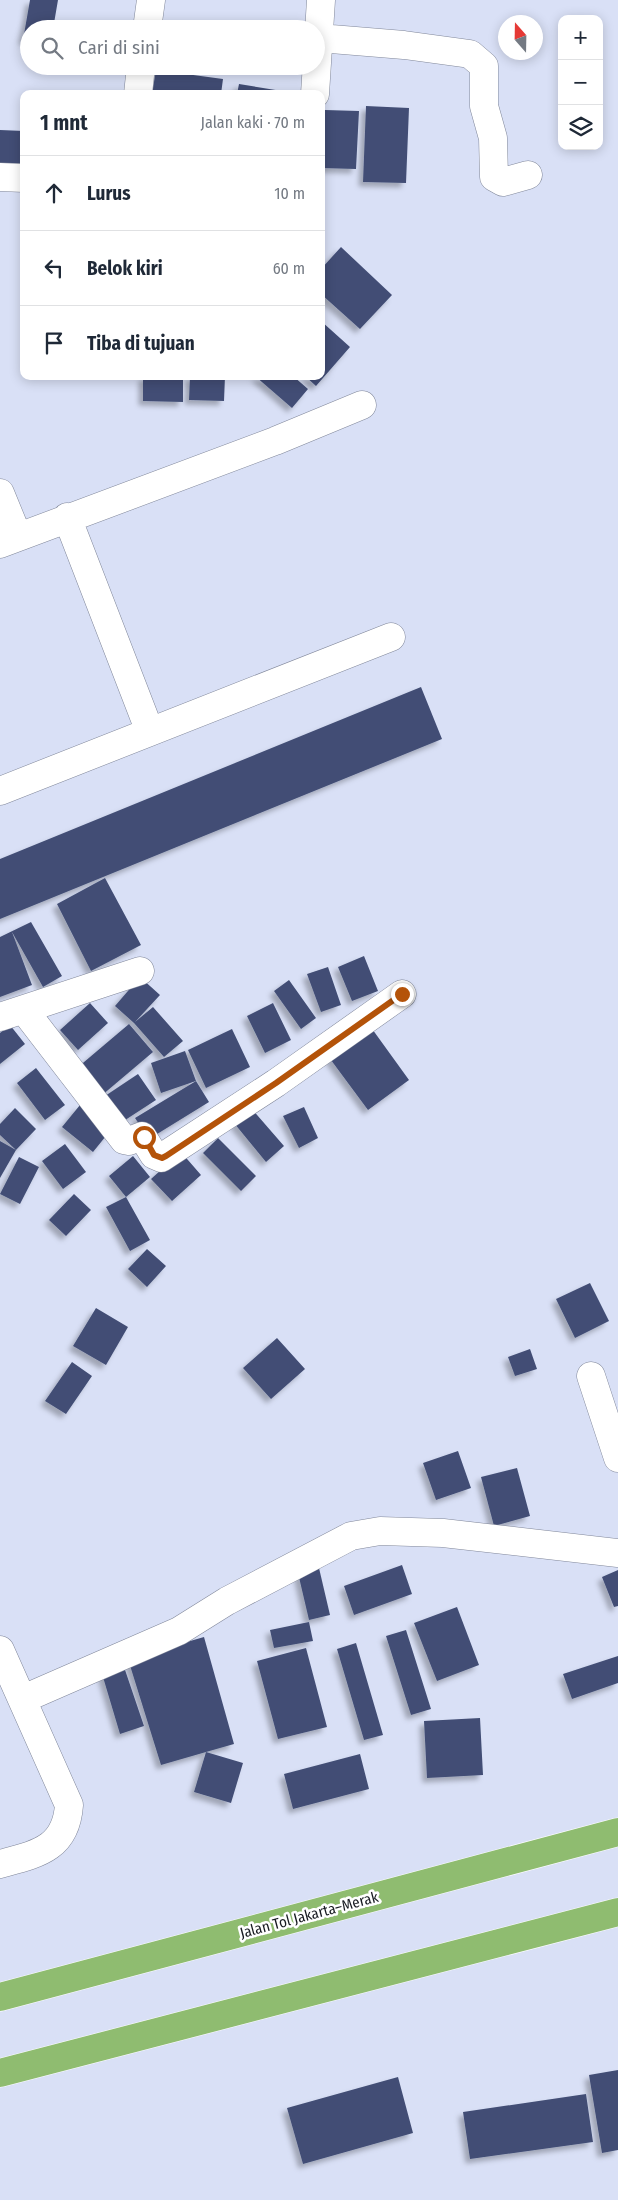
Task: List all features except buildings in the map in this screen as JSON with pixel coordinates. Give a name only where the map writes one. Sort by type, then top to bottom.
[{"type":"highway","name":"Jalan Tol Jakarta–Merak","points":[[0,1997],[618,1832]]},
{"type":"highway","points":[[0,2073],[618,1912]]},
{"type":"street","points":[[148,20],[151,0]]},
{"type":"street","points":[[318,0],[319,20]]},
{"type":"street","points":[[325,38],[404,45],[470,54],[484,66],[484,106],[493,138],[494,177],[503,182],[528,175]]},
{"type":"street","points":[[139,90],[141,75]]},
{"type":"street","points":[[315,90],[316,75]]},
{"type":"street","points":[[0,177],[20,178]]},
{"type":"street","points":[[0,492],[9,541],[67,517],[275,441],[362,405]]},
{"type":"street","points":[[67,517],[150,732]]},
{"type":"street","points":[[0,790],[390,637]]},
{"type":"street","points":[[140,971],[12,1013],[124,1140],[128,1141],[142,1136],[154,1155],[162,1158],[276,1083],[402,994]]},
{"type":"street","points":[[591,1376],[618,1458]]},
{"type":"street","points":[[23,1699],[179,1631],[227,1601],[351,1536],[380,1531],[443,1534],[618,1553]]},
{"type":"street","points":[[0,1650],[69,1805],[68,1822],[59,1837],[39,1854],[0,1864]]},
{"type":"route","points":[[144,1137],[154,1155],[162,1158],[166,1156],[276,1083],[402,994]]}]
